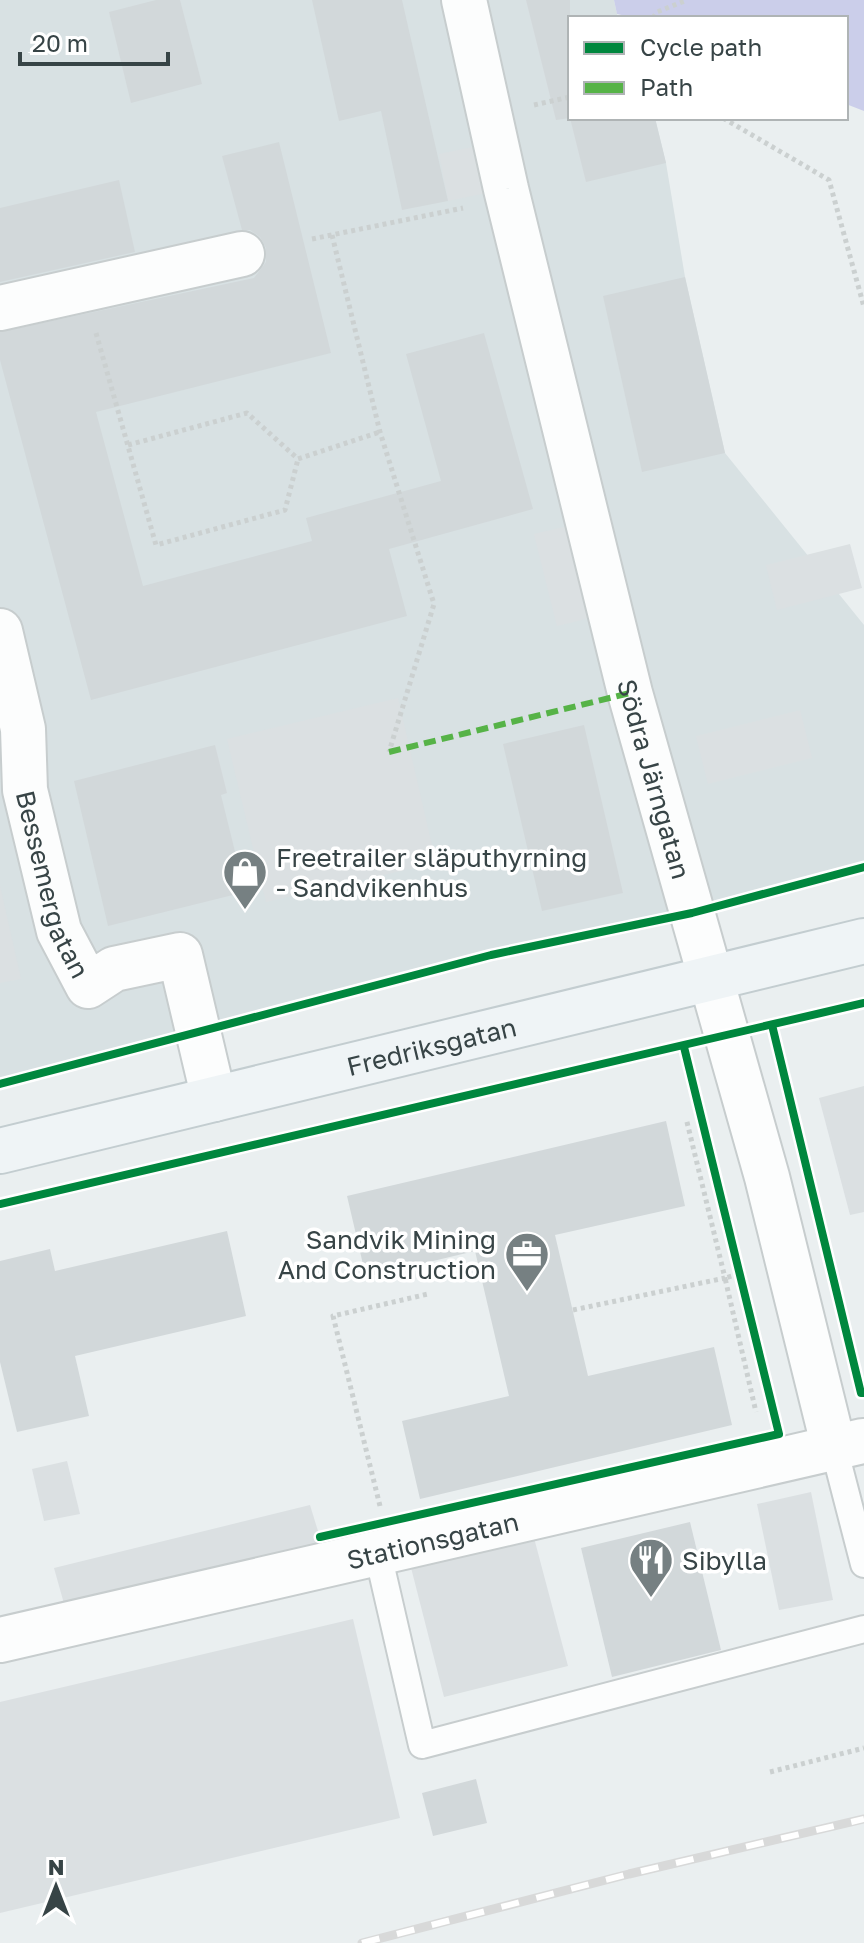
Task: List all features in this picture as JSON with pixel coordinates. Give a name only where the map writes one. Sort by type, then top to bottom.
[{"type":"street","name":"Södra Järngatan","points":[[464,0],[509,199],[630,693],[767,1177],[849,1445]]},
{"type":"street","points":[[0,308],[83,287],[242,254]]},
{"type":"street","name":"Bessemergatan","points":[[0,631],[23,729],[25,790],[59,931],[88,986],[114,969],[180,955],[214,1099]]},
{"type":"street","name":"Fredriksgatan","points":[[0,1151],[864,941]]},
{"type":"street","name":"Stationsgatan","points":[[0,1640],[849,1445]]},
{"type":"lane","points":[[849,1445],[864,1564]]},
{"type":"lane","points":[[378,1554],[422,1745],[864,1629]]},
{"type":"path","points":[[654,16],[657,12],[687,0]]},
{"type":"path","points":[[726,120],[829,180],[864,307]]},
{"type":"path","points":[[312,239],[509,199]]},
{"type":"path","points":[[332,235],[380,432],[434,604],[389,752]]},
{"type":"path","points":[[83,287],[156,545],[285,510],[298,459]]},
{"type":"path","points":[[128,445],[247,413],[298,459]]},
{"type":"path","points":[[298,459],[380,432]]},
{"type":"path","points":[[686,1118],[756,1412]]},
{"type":"path","points":[[736,1259],[743,1289]]},
{"type":"path","points":[[573,1310],[739,1274]]},
{"type":"path","points":[[381,1508],[333,1316],[428,1294]]},
{"type":"path","points":[[770,1772],[864,1748]]},
{"type":"shaded area","points":[[0,0],[614,0],[618,16],[568,16],[568,120],[655,120],[685,277],[725,453],[864,625],[864,867],[692,913],[491,955],[0,1084]]},
{"type":"shaded area","points":[[614,0],[864,0],[864,111],[848,105],[848,16],[617,14]]},
{"type":"shaded area","points":[[496,142],[506,189],[448,201],[439,154]]},
{"type":"shaded area","points":[[588,521],[611,613],[557,626],[534,534]]},
{"type":"shaded area","points":[[850,544],[862,588],[777,610],[766,565]]},
{"type":"shaded area","points":[[398,698],[436,863],[266,902],[227,739]]},
{"type":"shaded area","points":[[800,710],[812,758],[708,784],[696,736]]},
{"type":"shaded area","points":[[0,886],[21,979],[0,983]]},
{"type":"shaded area","points":[[864,1086],[864,1212],[850,1215],[819,1098]]},
{"type":"shaded area","points":[[67,1461],[80,1514],[44,1521],[32,1469]]},
{"type":"shaded area","points":[[811,1492],[833,1600],[779,1610],[757,1504]]},
{"type":"shaded area","points":[[310,1505],[329,1567],[70,1625],[54,1568]]},
{"type":"shaded area","points":[[529,1519],[568,1666],[444,1697],[406,1548]]},
{"type":"shaded area","points":[[353,1619],[400,1818],[0,1913],[0,1702]]},
{"type":"building","points":[[156,0],[180,0],[202,84],[131,103],[109,12]]},
{"type":"building","points":[[312,0],[402,0],[448,201],[402,210],[381,111],[339,121]]},
{"type":"building","points":[[526,0],[570,0],[568,118],[556,120]]},
{"type":"building","points":[[570,120],[655,120],[666,163],[586,182]]},
{"type":"building","points":[[279,142],[331,353],[96,412],[143,586],[312,541],[306,518],[441,481],[406,354],[484,333],[533,509],[389,549],[407,616],[91,700],[0,360],[0,332],[254,278],[266,262],[266,248],[260,237],[250,230],[242,230],[222,156]]},
{"type":"building","points":[[119,180],[135,252],[0,282],[0,208]]},
{"type":"building","points":[[685,277],[725,453],[642,472],[603,296]]},
{"type":"building","points":[[584,725],[623,893],[542,911],[503,744]]},
{"type":"building","points":[[215,745],[227,793],[221,795],[245,892],[108,926],[74,781]]},
{"type":"building","name":"Sandvik Mining And Construction","points":[[666,1121],[685,1206],[555,1235],[588,1376],[714,1347],[732,1425],[420,1499],[402,1421],[509,1396],[475,1251],[366,1277],[347,1196]]},
{"type":"building","points":[[227,1231],[246,1316],[75,1356],[89,1416],[17,1432],[0,1362],[0,1261],[50,1249],[55,1271]]},
{"type":"building","name":"Sibylla","points":[[690,1522],[721,1650],[612,1677],[581,1548]]},
{"type":"building","points":[[476,1779],[487,1823],[433,1836],[422,1793]]},
{"type":"railway","points":[[362,1943],[629,1874],[864,1819]]},
{"type":"marked path","points":[[389,752],[630,693]]},
{"type":"cycle path","points":[[0,1084],[491,955],[692,913],[864,867]]},
{"type":"cycle path","points":[[0,1204],[864,1003]]},
{"type":"cycle path","points":[[772,1025],[861,1393],[864,1393]]},
{"type":"cycle path","points":[[320,1537],[779,1434],[684,1047]]},
{"type":"place","name":"Freetrailer släputhyrning - Sandvikenhus","points":[[245,911]]},
{"type":"place","name":"Sandvik Mining And Construction","points":[[527,1293]]},
{"type":"place","name":"Sibylla","points":[[651,1599]]}]
